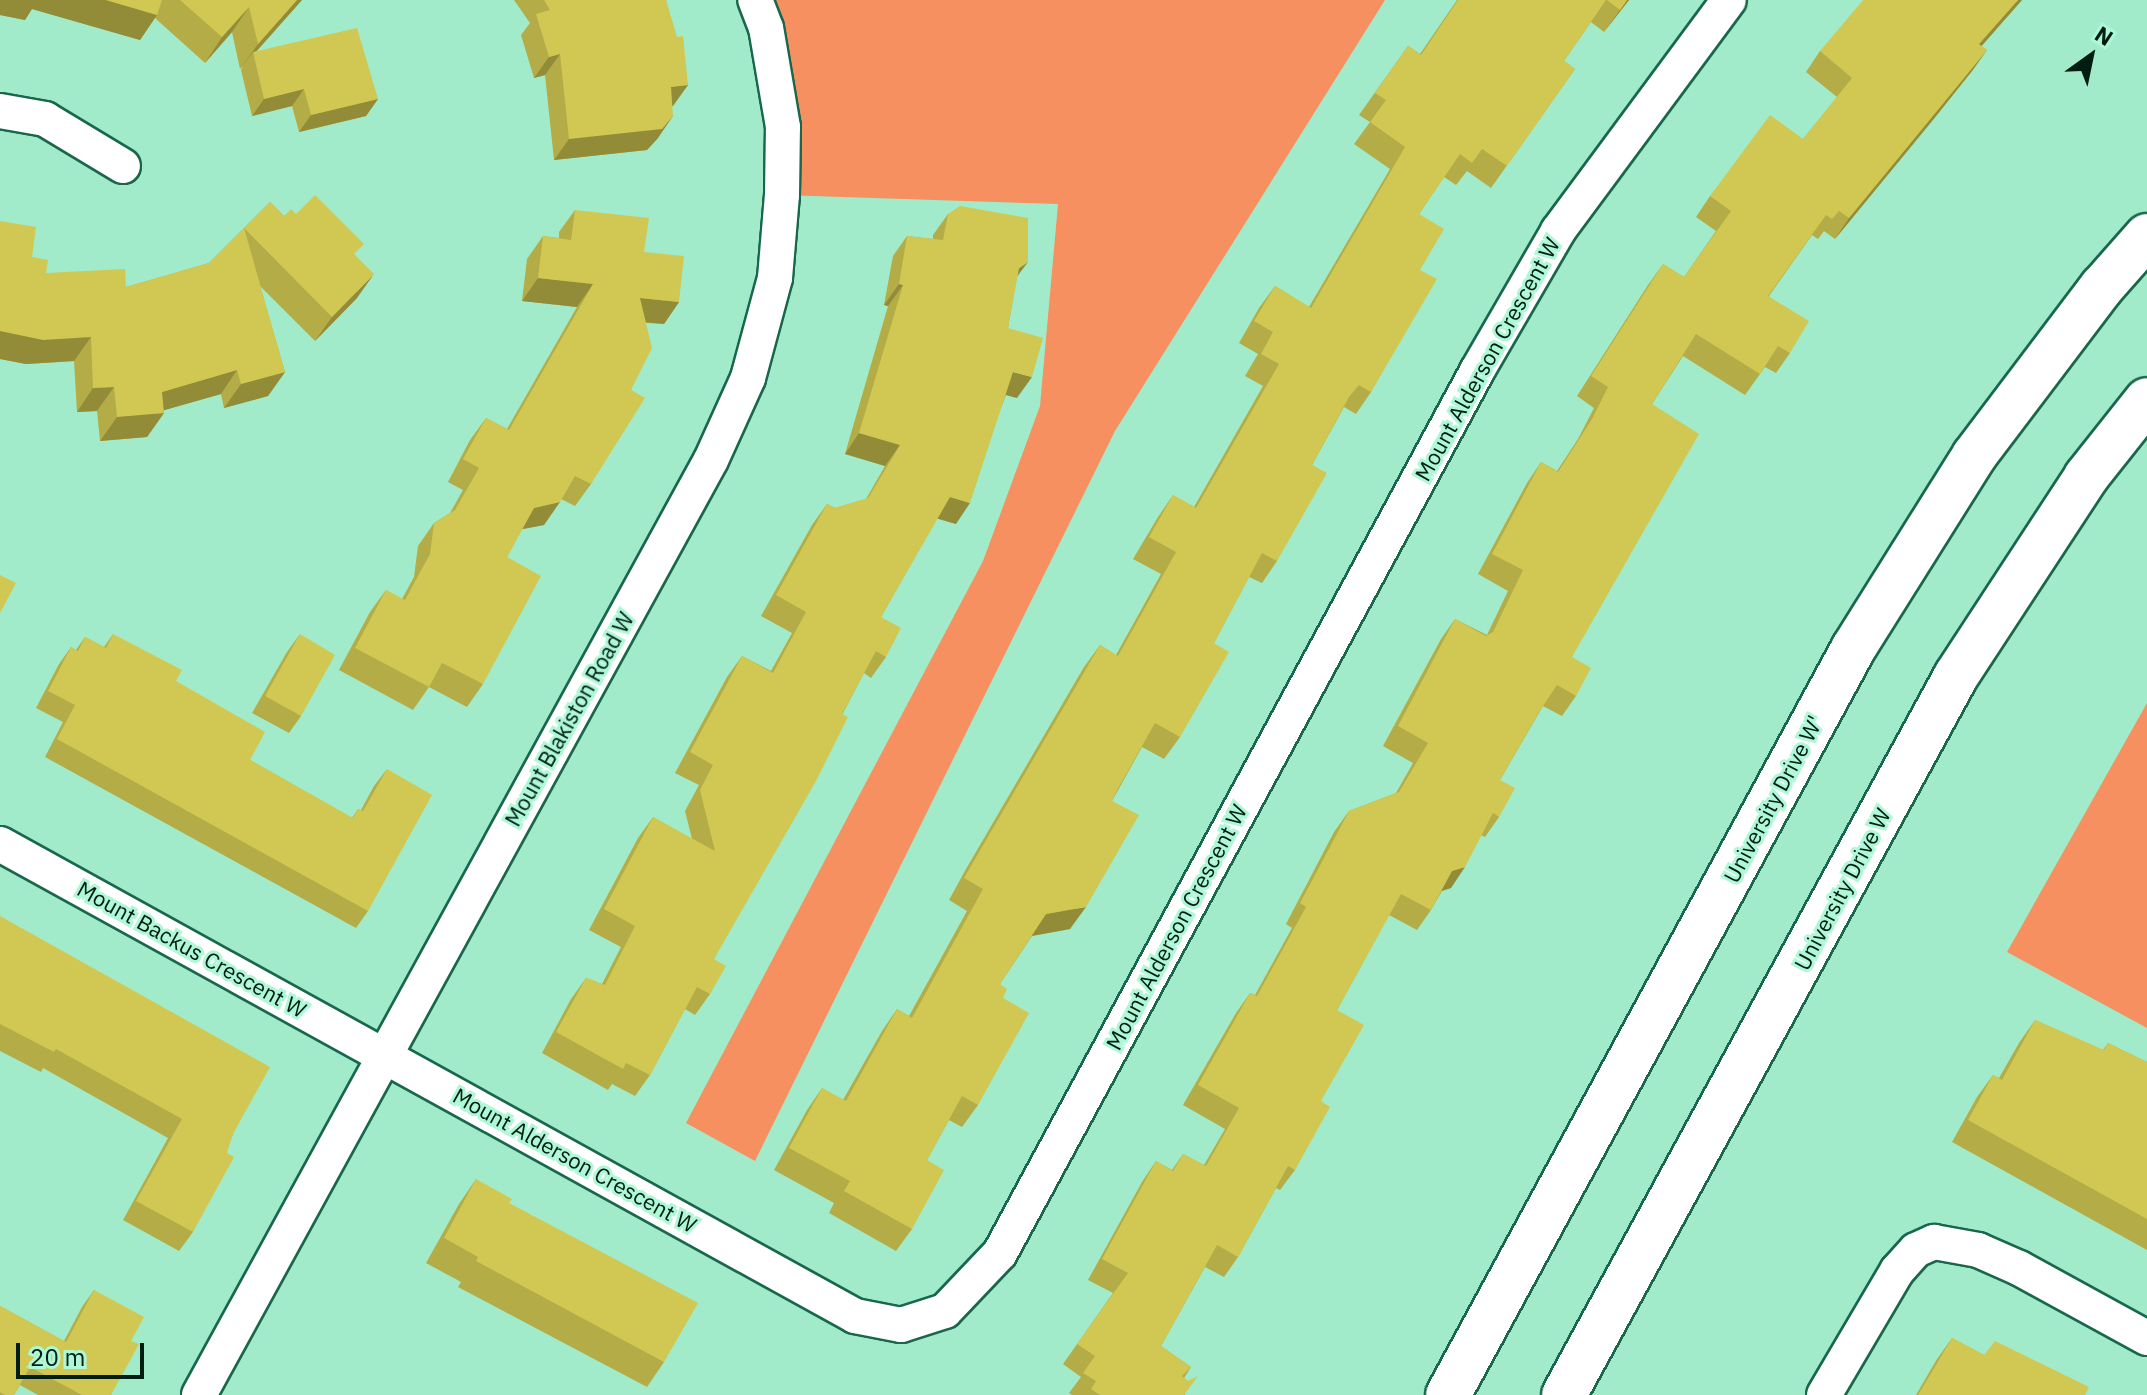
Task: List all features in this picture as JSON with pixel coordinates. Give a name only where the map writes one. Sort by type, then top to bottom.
[{"type":"main road","name":"University Drive W'","points":[[1448,1395],[1591,1140],[1853,649],[1974,456],[2102,287],[2147,236]]},
{"type":"main road","name":"University Drive W","points":[[1564,1395],[1956,676],[2086,477],[2147,400]]},
{"type":"main road","points":[[1466,1395],[1591,1140]]},
{"type":"street","name":"Mount Blakiston Road W","points":[[199,1395],[703,473],[748,378],[775,278],[782,195],[783,127],[766,28],[755,0]]},
{"type":"street","name":"Mount Alderson Crescent W","points":[[385,1054],[855,1316],[901,1325],[945,1311],[1000,1253],[1477,371],[1558,231],[1729,0]]},
{"type":"street","points":[[0,111],[45,119],[123,166]]},
{"type":"street","name":"Mount Backus Crescent W","points":[[0,844],[385,1054]]},
{"type":"street","points":[[1824,1395],[1897,1271],[1916,1250],[1934,1242],[1978,1250],[2019,1268],[2147,1338]]},
{"type":"shaded area","points":[[755,0],[1385,0],[1115,431],[755,1161],[686,1123],[983,561],[1040,406],[1058,204],[782,195]]},
{"type":"shaded area","points":[[2147,703],[2147,1028],[2007,952]]},
{"type":"building","points":[[106,0],[162,0],[157,15]]},
{"type":"building","points":[[180,0],[297,0],[258,44],[249,7],[222,37]]},
{"type":"building","points":[[544,0],[666,0],[677,37],[683,36],[688,85],[671,87],[673,116],[662,129],[569,139],[560,54],[549,57],[536,14],[550,10]]},
{"type":"building","points":[[1458,0],[1606,0],[1564,61],[1575,69],[1507,166],[1482,149],[1472,163],[1460,154],[1419,214],[1444,229],[1420,270],[1437,279],[1371,392],[1359,385],[1349,397],[1312,465],[1327,473],[1277,561],[1262,553],[1214,643],[1229,652],[1180,737],[1155,723],[1116,792],[1112,801],[1139,815],[1086,907],[1046,914],[1000,984],[1007,989],[1003,998],[1029,1013],[978,1105],[962,1096],[927,1160],[944,1170],[912,1229],[844,1191],[850,1181],[789,1148],[822,1088],[846,1101],[897,1009],[912,1018],[983,889],[964,878],[1100,645],[1118,656],[1176,552],[1149,537],[1173,495],[1196,508],[1279,364],[1261,354],[1273,332],[1254,321],[1275,286],[1311,308],[1405,147],[1370,122],[1386,100],[1375,93],[1408,46],[1421,55]]},
{"type":"building","points":[[1607,0],[1627,0],[1620,10]]},
{"type":"building","points":[[1863,0],[2018,0],[1979,44],[1987,50],[1849,218],[1839,211],[1832,219],[1826,215],[1768,296],[1809,321],[1790,353],[1778,346],[1760,374],[1696,334],[1652,404],[1699,434],[1572,657],[1591,668],[1576,696],[1557,685],[1539,712],[1500,780],[1515,788],[1499,817],[1493,813],[1465,867],[1452,871],[1431,910],[1401,894],[1337,1010],[1364,1025],[1321,1101],[1330,1107],[1295,1170],[1288,1166],[1238,1257],[1217,1245],[1161,1346],[1191,1367],[1182,1376],[1188,1381],[1198,1376],[1184,1395],[1100,1395],[1091,1389],[1096,1381],[1083,1373],[1095,1356],[1077,1344],[1128,1273],[1102,1259],[1156,1161],[1173,1171],[1183,1154],[1206,1166],[1239,1108],[1198,1085],[1250,993],[1257,996],[1306,907],[1300,903],[1349,811],[1399,792],[1428,743],[1398,726],[1455,619],[1486,636],[1493,632],[1523,570],[1492,554],[1541,462],[1558,472],[1592,419],[1608,387],[1591,376],[1663,264],[1684,277],[1731,211],[1710,196],[1770,115],[1803,139],[1852,78],[1820,51]]},
{"type":"building","points":[[357,28],[378,99],[311,115],[304,89],[264,99],[253,52]]},
{"type":"building","points":[[315,195],[364,244],[354,254],[374,274],[332,317],[244,228],[270,202],[284,216],[291,209],[296,214]]},
{"type":"building","points":[[960,206],[1028,218],[1028,262],[1019,268],[1008,328],[1043,338],[1032,377],[1013,372],[970,503],[950,497],[881,617],[901,628],[886,657],[876,651],[842,714],[848,717],[816,781],[714,959],[726,966],[710,994],[697,987],[650,1075],[626,1063],[623,1069],[556,1032],[586,978],[605,985],[635,926],[604,909],[653,817],[715,851],[700,790],[713,765],[690,752],[742,656],[773,673],[806,612],[776,595],[827,504],[835,508],[868,498],[900,445],[859,433],[903,285],[899,284],[907,236],[943,240],[948,214]]},
{"type":"building","points":[[575,210],[649,218],[644,252],[684,256],[679,302],[640,298],[652,348],[631,390],[645,398],[591,484],[575,476],[560,502],[534,508],[507,557],[541,576],[483,684],[442,663],[429,687],[355,648],[386,590],[405,600],[430,554],[434,523],[455,510],[479,468],[463,459],[486,418],[509,430],[593,284],[538,278],[543,236],[571,240]]},
{"type":"building","points":[[0,221],[36,227],[32,257],[48,260],[46,273],[125,269],[126,287],[209,263],[244,228],[285,372],[241,384],[237,370],[162,392],[164,413],[117,417],[114,387],[93,388],[91,337],[43,340],[0,331]]},
{"type":"building","points":[[0,575],[16,583],[0,613]]},
{"type":"building","points":[[113,634],[182,670],[176,681],[265,732],[250,760],[353,818],[358,809],[363,811],[387,769],[432,795],[368,911],[57,739],[75,705],[48,691],[71,647],[78,651],[85,637],[106,648]]},
{"type":"building","points":[[300,634],[335,655],[301,716],[265,696]]},
{"type":"building","points":[[0,916],[270,1067],[233,1134],[227,1153],[234,1157],[193,1232],[136,1201],[182,1119],[56,1049],[54,1052],[0,1024]]},
{"type":"building","points":[[2035,1020],[2104,1050],[2108,1043],[2147,1062],[2147,1219],[1968,1120],[1993,1075],[2002,1080]]},
{"type":"building","points":[[476,1179],[512,1199],[509,1203],[698,1303],[664,1362],[476,1261],[478,1257],[444,1238]]},
{"type":"building","points":[[94,1290],[144,1317],[131,1341],[139,1344],[111,1395],[82,1395],[30,1367],[14,1395],[0,1392],[0,1306],[66,1342]]},
{"type":"building","points":[[1952,1338],[1984,1355],[1995,1341],[2089,1387],[2085,1395],[1918,1395]]}]
